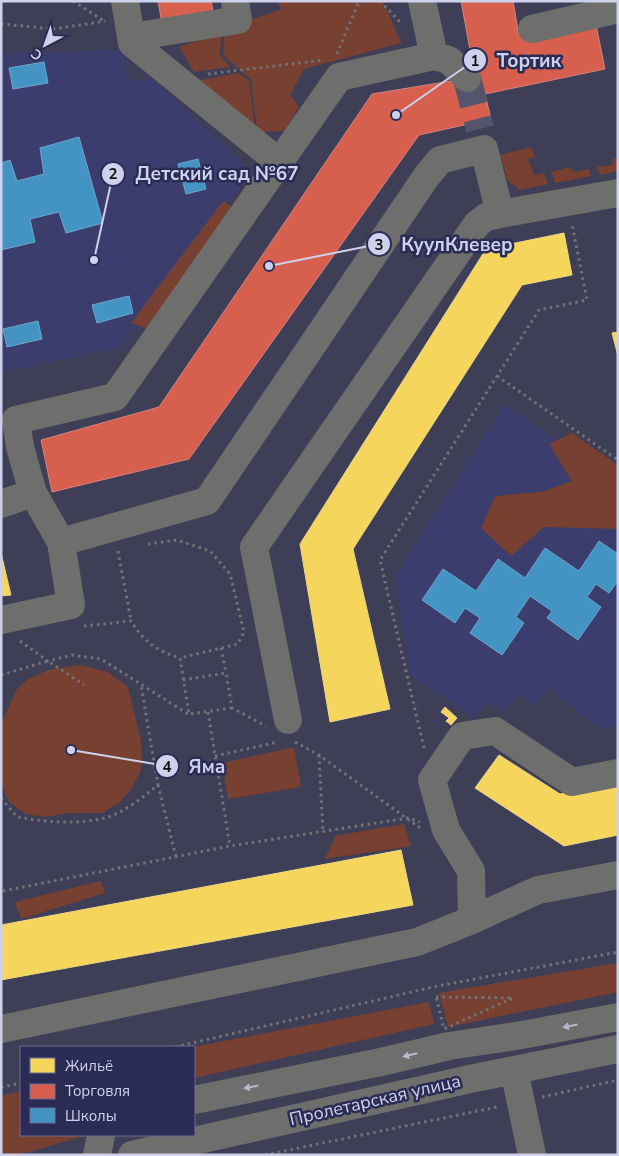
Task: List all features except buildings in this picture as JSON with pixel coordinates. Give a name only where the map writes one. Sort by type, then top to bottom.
[{"type":"street","points":[[235,1],[238,20],[122,19],[132,43],[279,162]]},
{"type":"street","points":[[422,1],[434,56]]},
{"type":"street","points":[[532,28],[618,10]]},
{"type":"street","points":[[1,620],[72,605],[61,542],[33,493],[20,447],[16,420],[115,396],[279,162],[337,68],[434,56],[449,60],[467,78]]},
{"type":"street","points":[[61,542],[207,501],[426,177],[440,160],[482,139],[500,214]]},
{"type":"street","points":[[283,733],[254,547],[477,224],[486,217],[618,192]]},
{"type":"street","points":[[1,504],[33,493]]},
{"type":"street","points":[[472,920],[471,871],[434,830],[432,780],[462,736],[495,731],[572,782],[618,773]]},
{"type":"street","points":[[1,1029],[417,942],[472,920],[538,890],[618,875]]},
{"type":"street","points":[[195,1100],[381,1062],[449,1046],[522,1035],[618,1017]]},
{"type":"street","points":[[522,1035],[520,1102],[532,1155]]},
{"type":"street","name":"Пролетарская улица","points":[[132,1155],[521,1068],[618,1049]]},
{"type":"street","points":[[96,1155],[101,1136]]},
{"type":"path","points":[[73,1],[122,19]]},
{"type":"path","points":[[175,78],[337,68],[358,1]]},
{"type":"path","points":[[1,24],[54,29],[122,19]]},
{"type":"path","points":[[432,780],[380,560],[539,310],[587,300],[568,202]]},
{"type":"path","points":[[497,376],[618,460]]},
{"type":"path","points":[[125,549],[116,552],[131,621],[141,637],[161,652],[180,658],[238,644],[244,632],[230,574],[210,551],[177,540],[143,545]]},
{"type":"path","points":[[77,627],[131,621]]},
{"type":"path","points":[[25,636],[16,638],[84,685]]},
{"type":"path","points":[[221,648],[232,708]]},
{"type":"path","points":[[1,675],[72,655],[101,659],[189,714],[232,708],[283,733],[319,755],[408,818],[434,830]]},
{"type":"path","points":[[180,658],[189,714]]},
{"type":"path","points":[[183,680],[226,673]]},
{"type":"path","points":[[141,685],[158,785],[176,857]]},
{"type":"path","points":[[208,712],[230,846]]},
{"type":"path","points":[[215,756],[283,733]]},
{"type":"path","points":[[319,755],[323,832]]},
{"type":"path","points":[[1,798],[17,817],[56,823],[106,818],[138,801],[158,785]]},
{"type":"path","points":[[3,891],[230,846],[408,818],[434,830]]},
{"type":"path","points":[[179,1046],[433,987],[618,952]]},
{"type":"path","points":[[436,997],[484,998],[513,998],[444,1029],[436,997]]},
{"type":"path","points":[[265,1155],[618,1080]]},
{"type":"path","points":[[1,1087],[20,1083]]},
{"type":"shaded area","points":[[276,1],[383,1],[401,43],[304,69],[290,95],[299,107],[284,131],[257,132],[251,80],[223,55],[225,29],[282,9]]},
{"type":"shaded area","points":[[222,32],[220,55],[230,67],[194,72],[179,47]]},
{"type":"shaded area","points":[[123,50],[128,80],[153,79],[252,172],[120,348],[1,373],[1,53]]},
{"type":"shaded area","points":[[239,73],[249,81],[255,128],[195,81]]},
{"type":"shaded area","points":[[531,147],[535,157],[528,159],[534,175],[544,173],[548,184],[520,190],[508,181],[500,155]]},
{"type":"shaded area","points":[[618,158],[618,171],[600,175],[597,167],[612,165],[613,159]]},
{"type":"shaded area","points":[[569,167],[574,172],[589,169],[591,176],[555,183],[551,172]]},
{"type":"shaded area","points":[[223,201],[237,210],[152,330],[131,323]]},
{"type":"shaded area","points":[[505,404],[618,484],[618,726],[601,729],[548,688],[534,706],[519,695],[504,712],[490,702],[474,718],[410,674],[395,576]]},
{"type":"shaded area","points":[[572,433],[618,465],[617,529],[544,527],[511,556],[481,528],[495,496],[541,492],[572,481],[549,444]]},
{"type":"shaded area","points":[[80,665],[108,672],[128,687],[141,740],[142,761],[140,772],[130,791],[120,802],[102,813],[69,813],[46,817],[25,814],[8,801],[1,782],[1,724],[17,689],[28,679],[48,670]]},
{"type":"shaded area","points":[[294,747],[301,787],[228,799],[222,763]]},
{"type":"shaded area","points":[[404,824],[411,846],[325,859],[335,836]]},
{"type":"shaded area","points":[[101,881],[105,893],[21,919],[15,902]]},
{"type":"shaded area","points":[[618,963],[618,992],[448,1027],[439,993]]},
{"type":"shaded area","points":[[429,1002],[434,1024],[195,1078],[195,1047]]},
{"type":"shaded area","points":[[20,1091],[20,1136],[84,1136],[18,1155],[1,1155],[1,1096]]},
{"type":"tunnel","points":[[467,78],[480,129]]},
{"type":"place","name":"Тортик","points":[[396,115]]},
{"type":"place","name":"Детский сад №67","points":[[94,260]]},
{"type":"place","name":"КуулКлевер","points":[[269,266]]},
{"type":"place","name":"Яма","points":[[71,750]]}]
